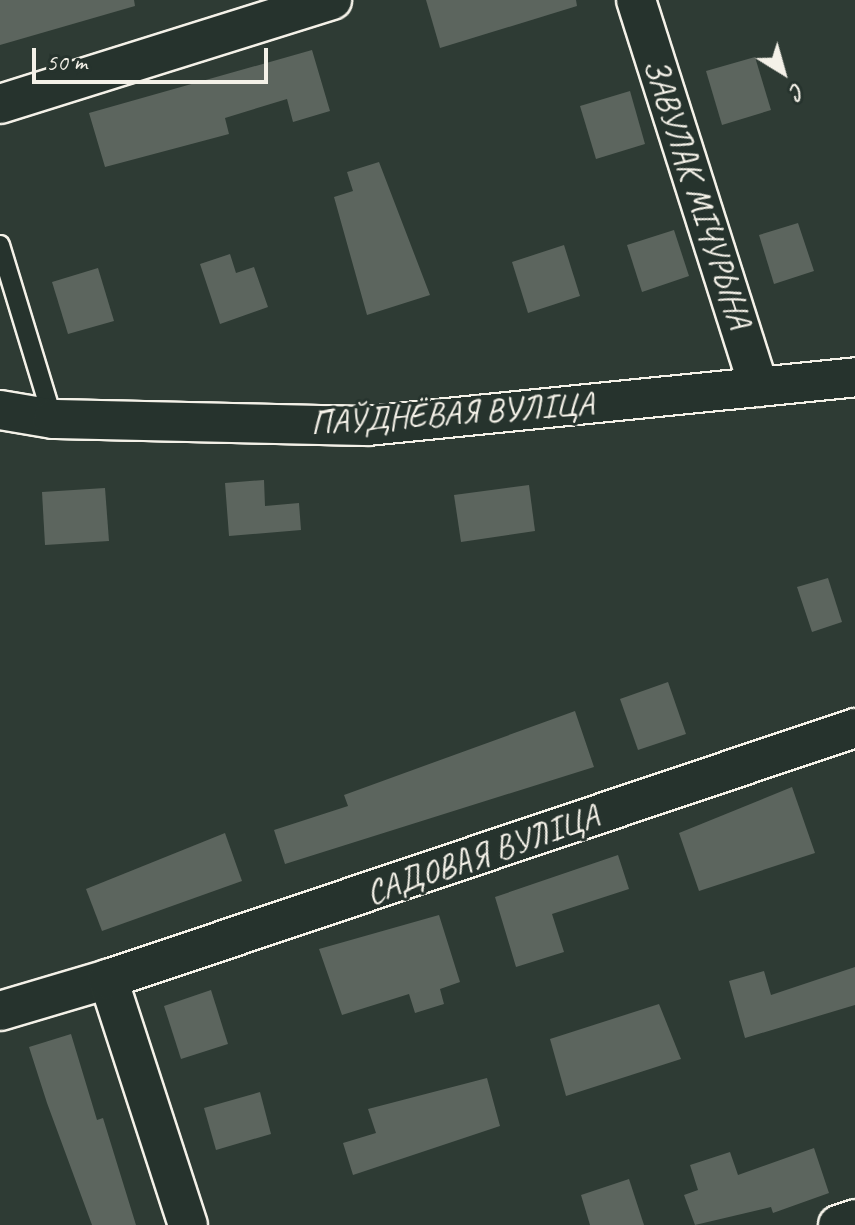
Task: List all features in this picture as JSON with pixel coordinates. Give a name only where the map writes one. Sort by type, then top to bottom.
[{"type":"street","points":[[0,104],[332,0]]},
{"type":"street","name":"ЗАВУЛАК МІЧУРЫНА","points":[[636,0],[759,387]]},
{"type":"street","name":"ПАЎДНЁВАЯ ВУЛІЦА","points":[[0,410],[53,419],[367,426],[855,377]]},
{"type":"street","name":"САДОВАЯ ВУЛІЦА","points":[[0,1011],[108,979],[855,728]]},
{"type":"street","points":[[108,979],[188,1225]]},
{"type":"street","points":[[838,1225],[855,1219]]},
{"type":"lane","points":[[0,245],[53,419]]},
{"type":"building","points":[[0,0],[134,0],[135,6],[0,45]]},
{"type":"building","points":[[426,0],[576,0],[577,6],[440,48]]},
{"type":"building","points":[[312,50],[330,111],[293,122],[287,99],[225,118],[229,134],[105,167],[89,113]]},
{"type":"building","points":[[755,57],[771,110],[722,125],[706,71]]},
{"type":"building","points":[[630,91],[645,144],[596,159],[580,106]]},
{"type":"building","points":[[379,162],[430,295],[367,315],[334,197],[353,191],[347,172]]},
{"type":"building","points":[[798,223],[814,271],[774,284],[759,235]]},
{"type":"building","points":[[674,230],[689,276],[642,292],[627,245]]},
{"type":"building","points":[[564,245],[580,296],[528,313],[512,262]]},
{"type":"building","points":[[230,254],[236,273],[254,267],[268,307],[220,324],[200,264]]},
{"type":"building","points":[[98,268],[114,321],[68,334],[52,282]]},
{"type":"building","points":[[264,480],[265,506],[299,503],[301,530],[229,536],[225,483]]},
{"type":"building","points":[[529,485],[535,531],[461,542],[454,495]]},
{"type":"building","points":[[105,488],[109,541],[45,545],[42,492]]},
{"type":"building","points":[[828,578],[842,622],[812,632],[797,587]]},
{"type":"building","points":[[668,682],[686,734],[638,750],[620,699]]},
{"type":"building","points":[[575,711],[594,767],[285,864],[274,830],[348,806],[344,795]]},
{"type":"building","points":[[792,787],[815,853],[699,891],[679,833]]},
{"type":"building","points":[[225,833],[242,881],[102,931],[86,889]]},
{"type":"building","points":[[618,855],[629,889],[552,914],[564,952],[516,967],[495,897]]},
{"type":"building","points":[[439,915],[460,982],[440,989],[444,1004],[415,1013],[409,994],[342,1015],[319,949]]},
{"type":"building","points":[[855,967],[855,1005],[745,1038],[729,981],[764,971],[771,995]]},
{"type":"building","points":[[211,990],[228,1044],[181,1059],[164,1006]]},
{"type":"building","points":[[659,1004],[681,1059],[566,1096],[550,1039]]},
{"type":"building","points":[[71,1034],[97,1120],[103,1118],[136,1225],[92,1225],[47,1103],[29,1047]]},
{"type":"building","points":[[487,1078],[500,1126],[353,1175],[343,1143],[376,1133],[368,1109]]},
{"type":"building","points":[[260,1092],[271,1134],[216,1150],[204,1108]]},
{"type":"building","points":[[814,1148],[829,1193],[773,1213],[771,1207],[695,1225],[684,1195],[698,1190],[690,1165],[730,1152],[738,1175]]},
{"type":"building","points":[[629,1179],[644,1225],[590,1225],[581,1195]]}]
